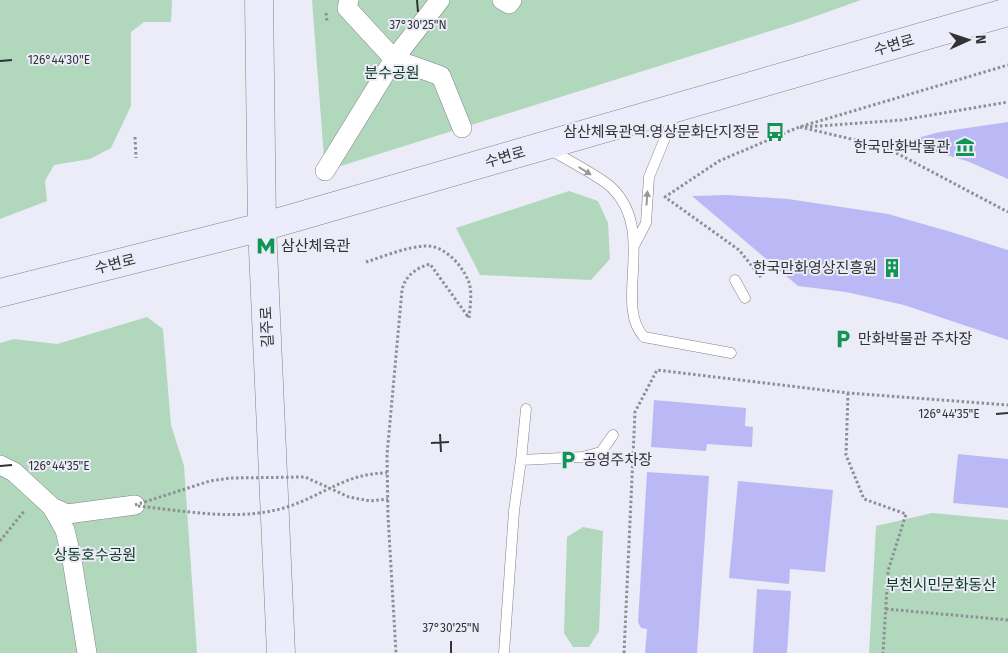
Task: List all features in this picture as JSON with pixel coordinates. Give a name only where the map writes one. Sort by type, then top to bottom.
[{"type":"main road","name":"길주로","points":[[260,0],[262,227],[281,653]]},
{"type":"main road","name":"수변로","points":[[0,293],[262,227],[1008,12]]},
{"type":"street","points":[[349,0],[346,8],[394,58],[441,76],[462,128]]},
{"type":"street","points":[[325,171],[394,58],[440,0]]},
{"type":"street","points":[[502,0],[509,4],[512,0]]},
{"type":"street","points":[[0,465],[14,472],[38,493],[52,507],[65,530],[78,590],[87,653]]},
{"type":"street","points":[[52,507],[67,514],[77,515],[135,505]]},
{"type":"lane","points":[[635,244],[646,223],[649,177],[678,107]]},
{"type":"lane","points":[[544,146],[612,188],[627,211],[635,244],[631,309],[638,331],[644,337],[731,354]]},
{"type":"lane","points":[[735,280],[744,298]]},
{"type":"lane","points":[[504,653],[514,511],[526,409]]},
{"type":"lane","points":[[521,460],[582,457],[601,452],[613,435]]},
{"type":"path","points":[[761,277],[739,250],[665,197],[719,162],[799,127],[1008,65]]},
{"type":"path","points":[[799,127],[902,120],[1008,102]]},
{"type":"path","points":[[799,127],[885,147],[1008,212]]},
{"type":"path","points":[[135,138],[136,158]]},
{"type":"path","points":[[366,262],[426,245],[440,248],[455,261],[468,280],[471,296],[469,318],[430,264],[423,266],[404,280],[387,455],[388,516],[396,653]]},
{"type":"path","points":[[624,653],[636,412],[658,370],[848,393],[1008,405]]},
{"type":"path","points":[[848,393],[846,455],[864,499],[906,514],[888,571],[883,653]]},
{"type":"path","points":[[135,505],[195,512],[238,514],[285,508],[352,478],[371,473],[387,473]]},
{"type":"path","points":[[135,505],[210,481],[231,478],[305,477],[350,497],[370,501],[388,499]]},
{"type":"path","points":[[0,541],[38,493]]},
{"type":"path","points":[[886,609],[1008,620]]},
{"type":"green space","points":[[0,0],[172,0],[171,22],[144,22],[131,32],[131,106],[111,148],[90,159],[54,165],[45,181],[47,201],[0,219]]},
{"type":"green space","name":"분수공원","points":[[312,0],[861,0],[802,21],[325,171]]},
{"type":"green space","points":[[569,191],[598,201],[608,223],[610,259],[591,280],[480,275],[456,228]]},
{"type":"green space","name":"상동호수공원","points":[[147,317],[163,329],[171,425],[184,466],[197,653],[0,653],[0,343],[14,339],[57,344]]},
{"type":"green space","name":"부천시민문화동산","points":[[932,513],[1008,520],[1008,653],[869,653],[876,526]]},
{"type":"green space","points":[[583,527],[603,531],[599,631],[589,647],[573,647],[564,633],[567,537]]},
{"type":"building","name":"한국만화박물관","points":[[1008,122],[1008,179],[967,161],[902,142],[940,132]]},
{"type":"building","name":"한국만화영상진흥원","points":[[727,195],[788,199],[888,214],[1008,250],[1008,340],[904,305],[846,292],[798,286],[692,196]]},
{"type":"building","points":[[654,400],[746,408],[745,426],[753,427],[752,447],[707,444],[706,451],[651,447]]},
{"type":"building","points":[[958,454],[1008,459],[1008,508],[953,503]]},
{"type":"building","points":[[647,472],[709,476],[697,653],[645,653],[647,629],[641,628],[638,622]]},
{"type":"building","points":[[738,481],[833,490],[825,572],[790,569],[789,584],[729,578]]},
{"type":"building","points":[[757,589],[791,591],[787,653],[753,653]]},
{"type":"place","name":"삼산체육관역.영상문화단지정문","points":[[775,132]]},
{"type":"place","name":"한국만화박물관","points":[[965,147]]},
{"type":"place","name":"삼산체육관","points":[[266,246]]},
{"type":"place","name":"한국만화영상진흥원","points":[[892,268]]},
{"type":"place","name":"만화박물관 주차장","points":[[843,339]]},
{"type":"place","name":"공영주차장","points":[[568,460]]}]
